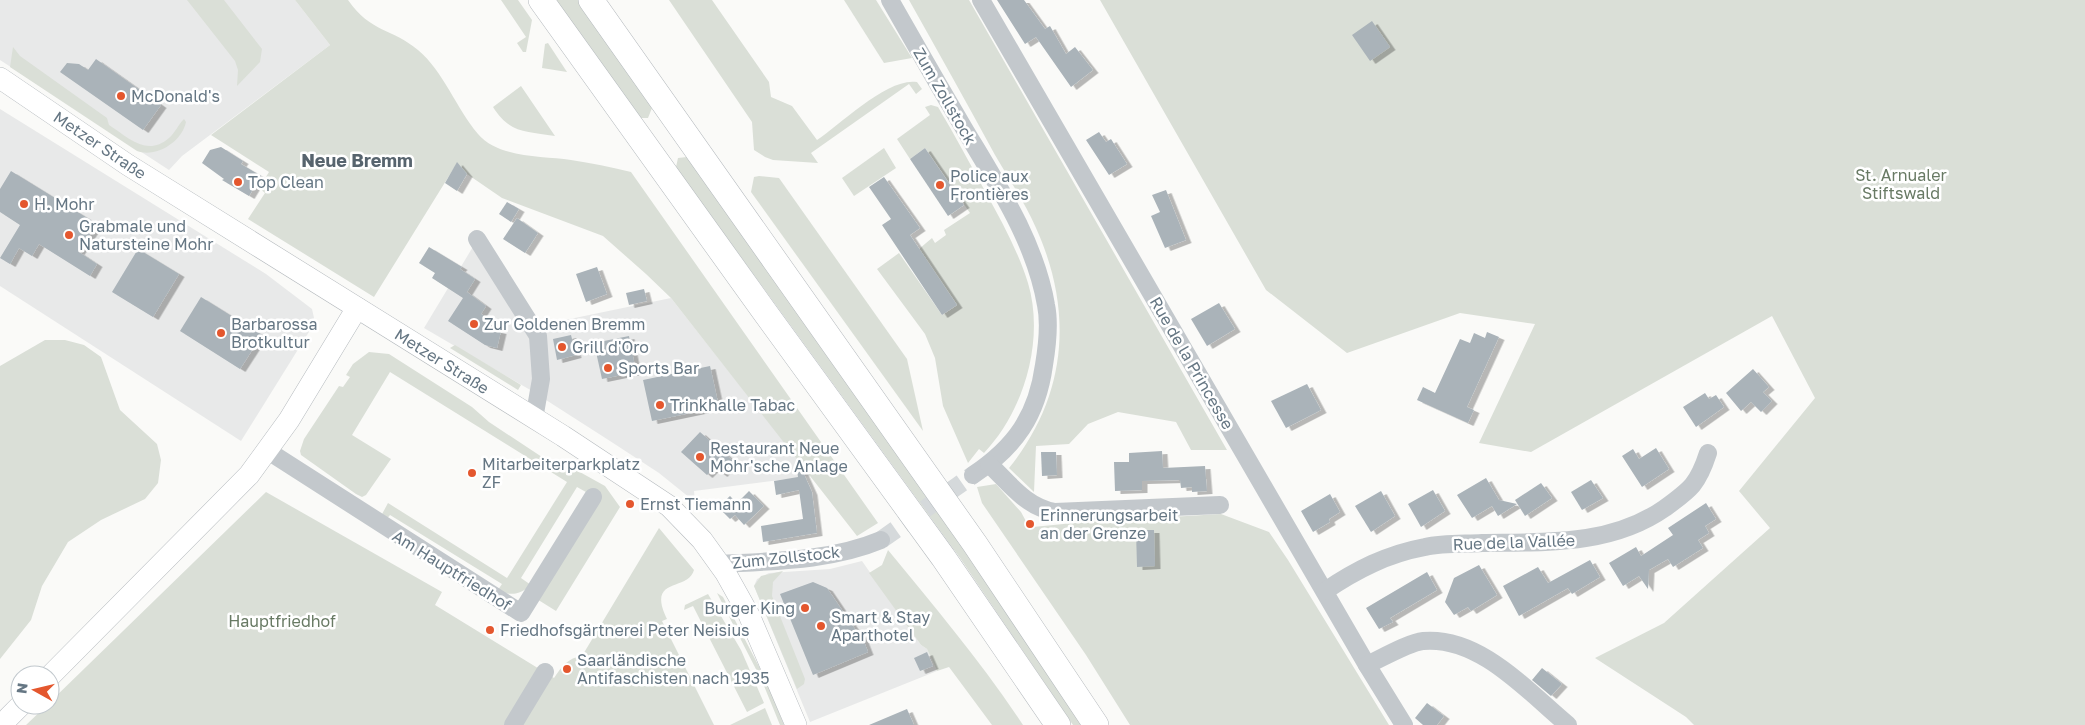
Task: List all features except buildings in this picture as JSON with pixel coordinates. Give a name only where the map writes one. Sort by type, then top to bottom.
[{"type":"highway","points":[[541,0],[943,557],[1058,725]]},
{"type":"highway","points":[[591,0],[975,544],[1096,725]]},
{"type":"main road","name":"Metzer Straße","points":[[0,78],[128,165],[534,419],[669,506],[691,528],[719,564],[750,615],[796,725]]},
{"type":"main road","points":[[60,666],[245,480],[268,451],[357,308]]},
{"type":"main road","points":[[1,725],[11,715]]},
{"type":"street","name":"Zum Zollstock","points":[[890,0],[995,181],[1022,233],[1039,274],[1047,307],[1045,356],[1036,401],[1028,420],[1015,439],[989,464],[973,475]]},
{"type":"street","name":"Rue de la Princesse","points":[[981,0],[1367,665],[1404,725]]},
{"type":"street","points":[[477,239],[538,336],[542,379],[534,419]]},
{"type":"street","name":"Am Hauptfriedhof","points":[[268,451],[521,613],[593,497]]},
{"type":"street","name":"Rue de la Vallée","points":[[1325,591],[1357,570],[1377,561],[1426,546],[1571,541],[1638,525],[1689,491],[1699,478],[1708,453]]},
{"type":"street","points":[[989,464],[1028,503],[1041,510],[1055,512],[1220,505]]},
{"type":"street","name":"Zum Zollstock","points":[[719,564],[822,556],[863,547],[881,540]]},
{"type":"street","points":[[1367,665],[1421,641],[1449,642],[1489,658],[1568,725]]},
{"type":"street","points":[[513,725],[545,672]]},
{"type":"shaded area","points":[[0,0],[295,0],[330,45],[182,156],[169,170],[0,60]]},
{"type":"shaded area","points":[[0,109],[266,274],[312,309],[314,318],[312,327],[241,441],[0,286]]},
{"type":"shaded area","points":[[474,245],[541,325],[671,298],[811,476],[694,491],[695,502],[659,473],[610,441],[532,391],[424,328]]},
{"type":"shaded area","points":[[862,561],[921,645],[927,649],[937,671],[810,722],[754,586],[757,579],[769,573],[830,569]]},
{"type":"green space","points":[[187,0],[224,0],[262,49],[260,62],[237,86],[238,70],[235,61]]},
{"type":"green space","points":[[295,0],[348,0],[373,25],[418,50],[443,79],[478,134],[497,148],[509,152],[578,161],[631,172],[878,523],[857,536],[671,298],[603,236],[502,198],[467,174],[457,163],[374,297],[248,219],[265,193],[259,188],[269,172],[211,135],[330,45]]},
{"type":"green space","points":[[501,0],[518,0],[532,20],[526,52],[523,52],[517,43],[526,37]]},
{"type":"green space","points":[[555,0],[578,0],[650,104],[652,108],[648,118],[639,118]]},
{"type":"green space","points":[[669,0],[712,0],[769,82],[771,97],[792,106],[817,140],[865,103],[893,87],[905,82],[917,82],[922,89],[916,94],[909,84],[811,153],[818,163],[773,160],[754,150],[752,122]]},
{"type":"green space","points":[[844,0],[876,0],[912,58],[884,63]]},
{"type":"green space","points":[[909,0],[969,0],[1227,450],[1191,450],[1176,422],[1118,412],[1088,424],[1069,444],[1036,446],[1034,492],[1009,468],[1028,440],[1043,412],[1053,383],[1058,353],[1059,322],[1056,291],[1048,259],[1032,219]]},
{"type":"green space","name":"St. Arnualer Stiftswald","points":[[1100,0],[2085,0],[2085,725],[1694,725],[1686,717],[1595,658],[1664,623],[1770,528],[1739,491],[1815,398],[1772,316],[1531,452],[1479,443],[1535,324],[1460,313],[1347,353],[1266,290]]},
{"type":"green space","points":[[548,43],[567,72],[542,68],[545,44]]},
{"type":"green space","points":[[13,47],[20,56],[107,118],[109,125],[138,144],[153,146],[161,143],[171,136],[184,119],[186,122],[184,129],[174,142],[167,147],[152,152],[144,153],[137,151],[10,67]]},
{"type":"green space","points":[[521,86],[555,136],[520,130],[512,127],[499,116],[493,107]]},
{"type":"green space","points":[[931,105],[938,107],[1004,226],[1024,271],[1033,305],[1032,351],[1020,396],[998,436],[984,453],[979,449],[968,463],[943,406],[935,358],[925,334],[877,269],[899,253],[942,315],[957,305],[919,249],[932,238],[935,243],[946,235],[944,230],[970,213],[925,148],[910,159],[897,139],[930,115],[925,107]]},
{"type":"green space","points":[[884,148],[896,168],[854,196],[842,178]]},
{"type":"green space","points":[[687,157],[968,551],[1084,725],[1073,725],[960,558],[679,172],[676,167],[678,158]]},
{"type":"green space","points":[[754,177],[779,178],[907,359],[923,431],[751,192]]},
{"type":"green space","points":[[45,340],[65,340],[84,345],[101,357],[120,410],[157,444],[161,460],[158,483],[145,499],[101,520],[68,542],[42,586],[31,620],[0,659],[0,366]]},
{"type":"green space","points":[[455,345],[521,385],[518,390],[450,348]]},
{"type":"green space","points":[[369,352],[389,354],[472,407],[489,422],[548,461],[578,471],[605,486],[620,507],[556,611],[532,596],[593,496],[577,487],[521,578],[531,585],[523,591],[512,594],[498,590],[502,584],[390,515],[385,521],[381,516],[388,503],[507,578],[567,482],[390,372],[352,435],[391,459],[366,495],[362,497],[356,494],[301,455],[300,451],[304,439],[339,386],[343,387],[350,377],[346,375],[353,364]]},
{"type":"green space","points":[[996,484],[1021,512],[1028,525],[1033,527],[1221,514],[1269,532],[1389,725],[1130,725],[1086,655],[982,503],[977,487]]},
{"type":"green space","name":"Hauptfriedhof","points":[[266,492],[442,592],[435,605],[554,678],[566,663],[582,656],[659,528],[694,570],[690,577],[665,590],[662,596],[662,605],[667,619],[662,621],[714,725],[26,725],[36,715],[60,715],[60,692]]},
{"type":"green space","points":[[888,550],[975,657],[1023,725],[992,725],[949,667],[937,671],[927,649],[921,645],[869,573],[882,565]]},
{"type":"green space","points":[[783,571],[773,582],[772,596],[805,679],[804,684],[797,689],[754,586],[761,576]]},
{"type":"green space","points":[[717,593],[723,597],[766,680],[784,725],[780,725],[762,681]]},
{"type":"green space","points":[[708,594],[741,650],[764,703],[747,712],[693,606],[684,610],[685,605]]},
{"type":"green space","points":[[765,708],[772,725],[730,725]]},
{"type":"tunnel","points":[[881,540],[973,475]]},
{"type":"place","name":"McDonald's","points":[[121,96]]},
{"type":"place","name":"Top Clean","points":[[238,182]]},
{"type":"place","name":"Police aux Frontières","points":[[940,185]]},
{"type":"place","name":"H. Mohr","points":[[24,204]]},
{"type":"place","name":"Grabmale und Natursteine Mohr","points":[[69,235]]},
{"type":"place","name":"Zur Goldenen Bremm","points":[[474,324]]},
{"type":"place","name":"Barbarossa Brotkultur","points":[[221,333]]},
{"type":"place","name":"Grill d'Oro","points":[[562,347]]},
{"type":"place","name":"Sports Bar","points":[[608,368]]},
{"type":"place","name":"Trinkhalle Tabac","points":[[660,405]]},
{"type":"place","name":"Restaurant Neue Mohr'sche Anlage","points":[[700,457]]},
{"type":"place","name":"Mitarbeiterparkplatz ZF","points":[[472,473]]},
{"type":"place","name":"Ernst Tiemann","points":[[630,504]]},
{"type":"place","name":"Erinnerungsarbeit an der Grenze","points":[[1030,524]]},
{"type":"place","name":"Burger King","points":[[805,608]]},
{"type":"place","name":"Smart & Stay Aparthotel","points":[[821,626]]},
{"type":"place","name":"Friedhofsgärtnerei Peter Neisius","points":[[490,630]]},
{"type":"place","name":"Saarländische Antifaschisten nach 1935","points":[[567,669]]},
{"type":"district","name":"Neue Bremm","points":[[357,161]]}]
